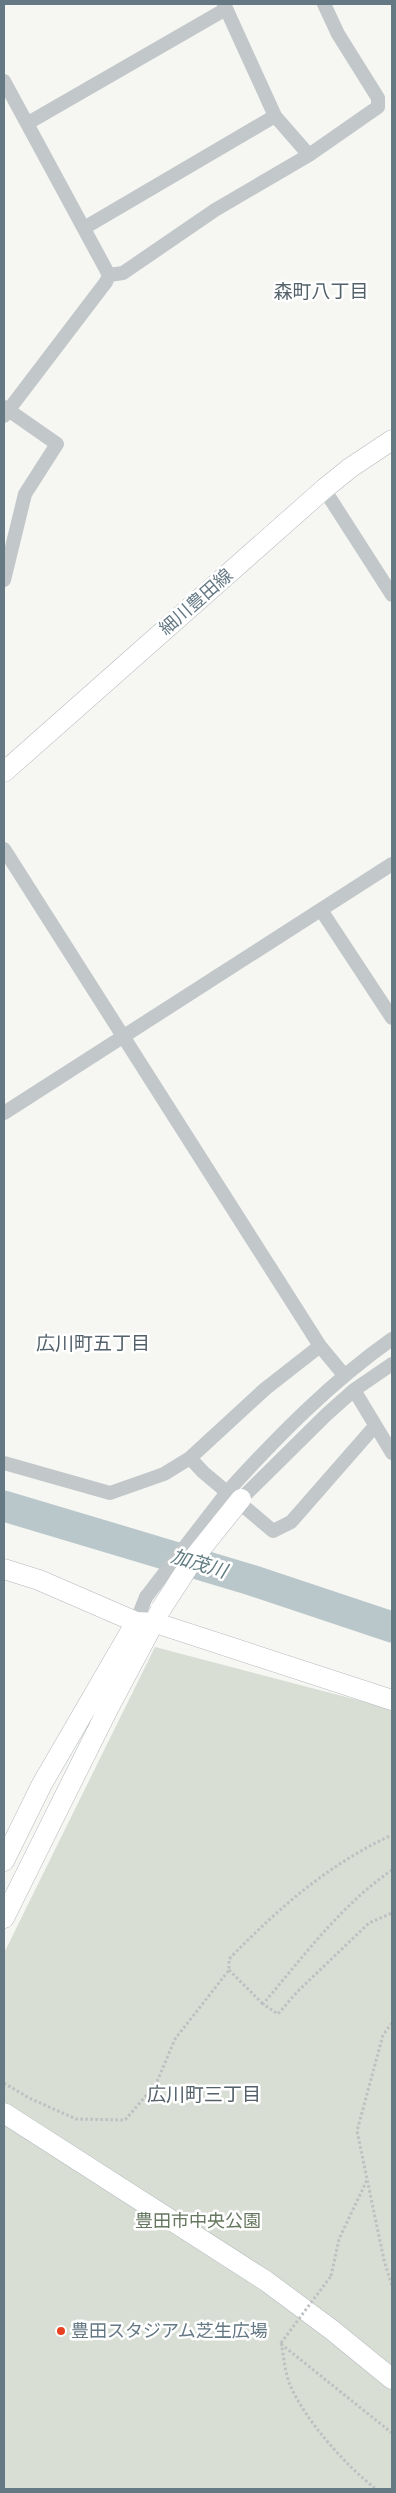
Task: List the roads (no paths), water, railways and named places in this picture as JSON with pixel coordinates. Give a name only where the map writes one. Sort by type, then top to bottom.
[{"type":"street","points":[[109,275],[123,273],[215,210],[310,155],[378,107],[378,98],[338,34],[324,4]]},
{"type":"street","points":[[28,123],[225,6],[276,116],[310,155]]},
{"type":"street","points":[[4,81],[109,275]]},
{"type":"street","points":[[84,228],[276,116]]},
{"type":"street","points":[[4,580],[26,494],[57,444],[5,411],[106,282],[109,275]]},
{"type":"street","name":"細川豊田線","points":[[4,772],[324,489],[350,468],[392,440]]},
{"type":"street","points":[[324,489],[392,595]]},
{"type":"street","points":[[4,849],[320,1346],[344,1375]]},
{"type":"street","points":[[4,1113],[124,1038],[392,864]]},
{"type":"street","points":[[321,910],[392,1018]]},
{"type":"street","points":[[4,1860],[42,1784],[150,1613],[196,1556],[258,1458],[344,1375],[392,1339]]},
{"type":"street","points":[[4,1463],[110,1493],[164,1474],[190,1458],[265,1389],[320,1346]]},
{"type":"street","points":[[234,1495],[354,1390],[392,1364]]},
{"type":"street","points":[[354,1390],[392,1453]]},
{"type":"street","points":[[190,1458],[203,1472],[273,1531],[291,1522],[375,1426]]},
{"type":"street","points":[[4,1569],[150,1613],[392,1700]]},
{"type":"street","points":[[4,1918],[108,1707],[150,1613]]},
{"type":"street","points":[[4,2113],[266,2281],[332,2330],[392,2379]]},
{"type":"waterway","name":"加茂川","points":[[4,1506],[251,1580],[392,1627]]},
{"type":"place","name":"豊田スタジアム芝生広場","points":[[61,2331]]},
{"type":"district","name":"森町八丁目","points":[[321,292]]},
{"type":"district","name":"広川町五丁目","points":[[93,1344]]},
{"type":"district","name":"広川町三丁目","points":[[204,2095]]},
{"type":"park label","name":"豊田市中央公園","points":[[198,2221]]}]
